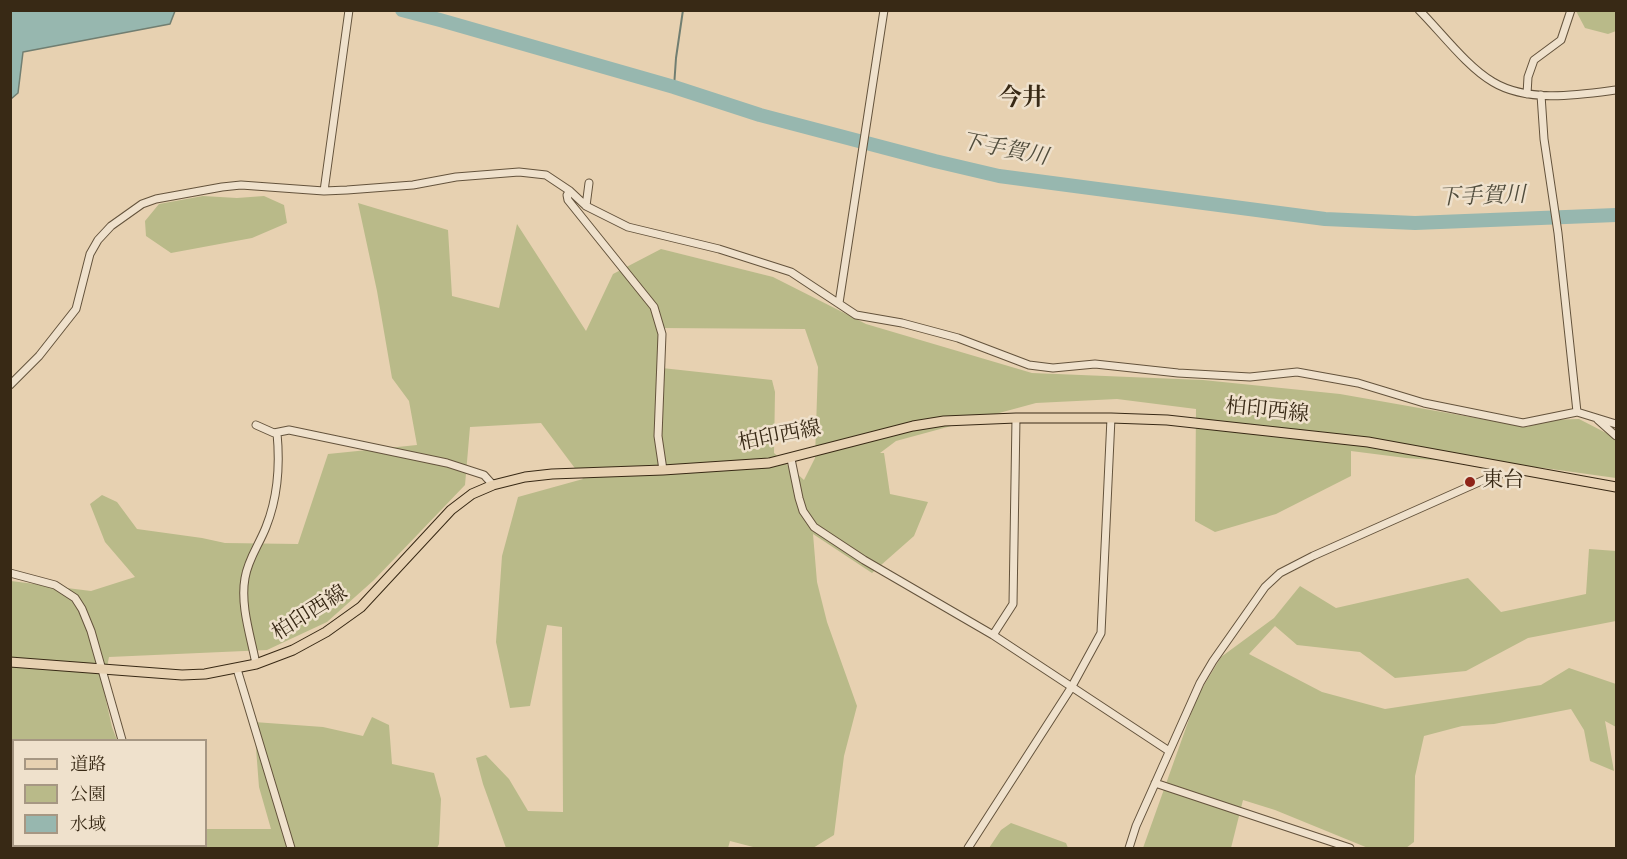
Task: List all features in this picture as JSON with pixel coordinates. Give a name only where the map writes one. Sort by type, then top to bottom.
[{"type":"main road","name":"柏印西線","points":[[10,662],[182,675],[237,669],[274,659],[309,642],[345,620],[374,593],[442,519],[472,494],[493,485],[525,477],[552,474],[769,463],[913,426],[944,421],[1016,418],[1167,420],[1368,442],[1617,487]]},
{"type":"street","points":[[324,191],[349,10]]},
{"type":"street","points":[[839,303],[884,10]]},
{"type":"street","points":[[1419,10],[1485,76],[1508,89],[1527,94],[1617,90]]},
{"type":"street","points":[[1527,94],[1528,76],[1534,60],[1561,40],[1572,10]]},
{"type":"street","points":[[1541,94],[1544,139],[1556,213],[1578,412]]},
{"type":"street","points":[[10,385],[39,356],[76,309],[90,254],[98,240],[111,226],[142,204],[173,195],[241,185],[324,191],[413,185],[456,177],[519,172],[546,175],[570,191],[586,206],[628,227],[719,249],[791,272],[856,315],[903,323],[958,338],[1029,365],[1053,368],[1095,364],[1179,373],[1250,377],[1297,372],[1358,383],[1424,404],[1523,423],[1578,412],[1617,424]]},
{"type":"street","points":[[586,206],[589,183]]},
{"type":"street","points":[[570,191],[567,195],[568,200],[654,307],[660,324],[662,333],[658,436],[663,470]]},
{"type":"street","points":[[993,635],[1013,604],[1016,418]]},
{"type":"street","points":[[968,849],[1071,688],[1101,633],[1111,418]]},
{"type":"street","points":[[1596,418],[1617,436]]},
{"type":"street","points":[[256,425],[268,432],[289,430],[447,463],[484,475],[493,485]]},
{"type":"street","points":[[256,664],[244,601],[244,579],[251,556],[266,527],[278,481],[280,460],[277,432]]},
{"type":"street","points":[[790,459],[798,498],[803,511],[814,527],[864,560],[993,635],[1169,751]]},
{"type":"street","points":[[1129,849],[1136,826],[1189,707],[1213,661],[1265,587],[1280,573],[1322,551],[1475,484],[1516,469]]},
{"type":"street","points":[[10,573],[55,585],[75,598],[82,609],[90,631],[121,739]]},
{"type":"street","points":[[237,669],[291,849]]},
{"type":"street","points":[[1155,783],[1350,849]]},
{"type":"green space","points":[[1576,11],[1616,11],[1616,31],[1608,34],[1585,28]]},
{"type":"green space","points":[[203,196],[237,198],[264,196],[284,205],[287,223],[252,238],[171,253],[146,236],[145,221],[159,204]]},
{"type":"green space","points":[[358,203],[448,230],[452,296],[499,308],[517,224],[586,331],[613,274],[661,249],[773,277],[866,324],[1032,373],[1203,380],[1340,394],[1527,427],[1547,420],[1579,419],[1616,438],[1616,478],[1544,468],[1406,458],[1351,451],[1351,476],[1276,514],[1215,532],[1195,521],[1196,409],[1117,399],[1036,403],[896,441],[880,453],[884,453],[890,494],[928,502],[914,536],[872,573],[813,534],[817,582],[827,622],[857,706],[844,756],[834,835],[813,848],[757,848],[730,841],[728,848],[506,848],[476,758],[486,755],[509,779],[528,811],[563,812],[562,627],[547,625],[530,706],[510,708],[496,642],[502,556],[518,497],[583,479],[541,423],[470,427],[465,485],[374,580],[327,622],[267,650],[109,657],[103,687],[117,739],[12,739],[12,847],[207,847],[207,829],[271,829],[259,787],[254,722],[323,727],[363,736],[372,717],[389,725],[392,764],[434,773],[441,799],[437,848],[11,848],[11,581],[91,591],[135,577],[105,542],[90,504],[102,495],[117,502],[137,529],[225,543],[298,544],[328,454],[417,445],[409,401],[392,378],[377,291]],"holes":[[[659,328],[805,329],[818,367],[815,458],[804,480],[774,453],[775,392],[772,380],[662,368]]]},
{"type":"green space","points":[[1589,549],[1616,551],[1616,621],[1528,638],[1466,671],[1395,678],[1360,652],[1297,645],[1275,626],[1249,654],[1322,692],[1385,709],[1541,685],[1569,668],[1616,684],[1616,727],[1605,721],[1614,771],[1590,761],[1584,730],[1571,709],[1494,724],[1462,726],[1424,736],[1415,776],[1414,842],[1406,848],[1368,848],[1275,810],[1243,800],[1231,848],[1143,848],[1197,697],[1221,657],[1274,618],[1300,586],[1336,608],[1468,578],[1501,612],[1586,594]]},
{"type":"green space","points":[[1011,823],[1066,843],[1068,848],[989,848],[1001,830]]},
{"type":"water","points":[[11,10],[175,11],[170,24],[23,52],[18,93],[11,99]]},
{"type":"waterway","name":"下手賀川","points":[[402,10],[674,87],[760,115],[999,176],[1325,219],[1415,223],[1616,215]]},
{"type":"waterway","points":[[674,87],[683,10]]},
{"type":"place","name":"東台","points":[[1470,482]]},
{"type":"district","name":"今井","points":[[1022,101]]}]
